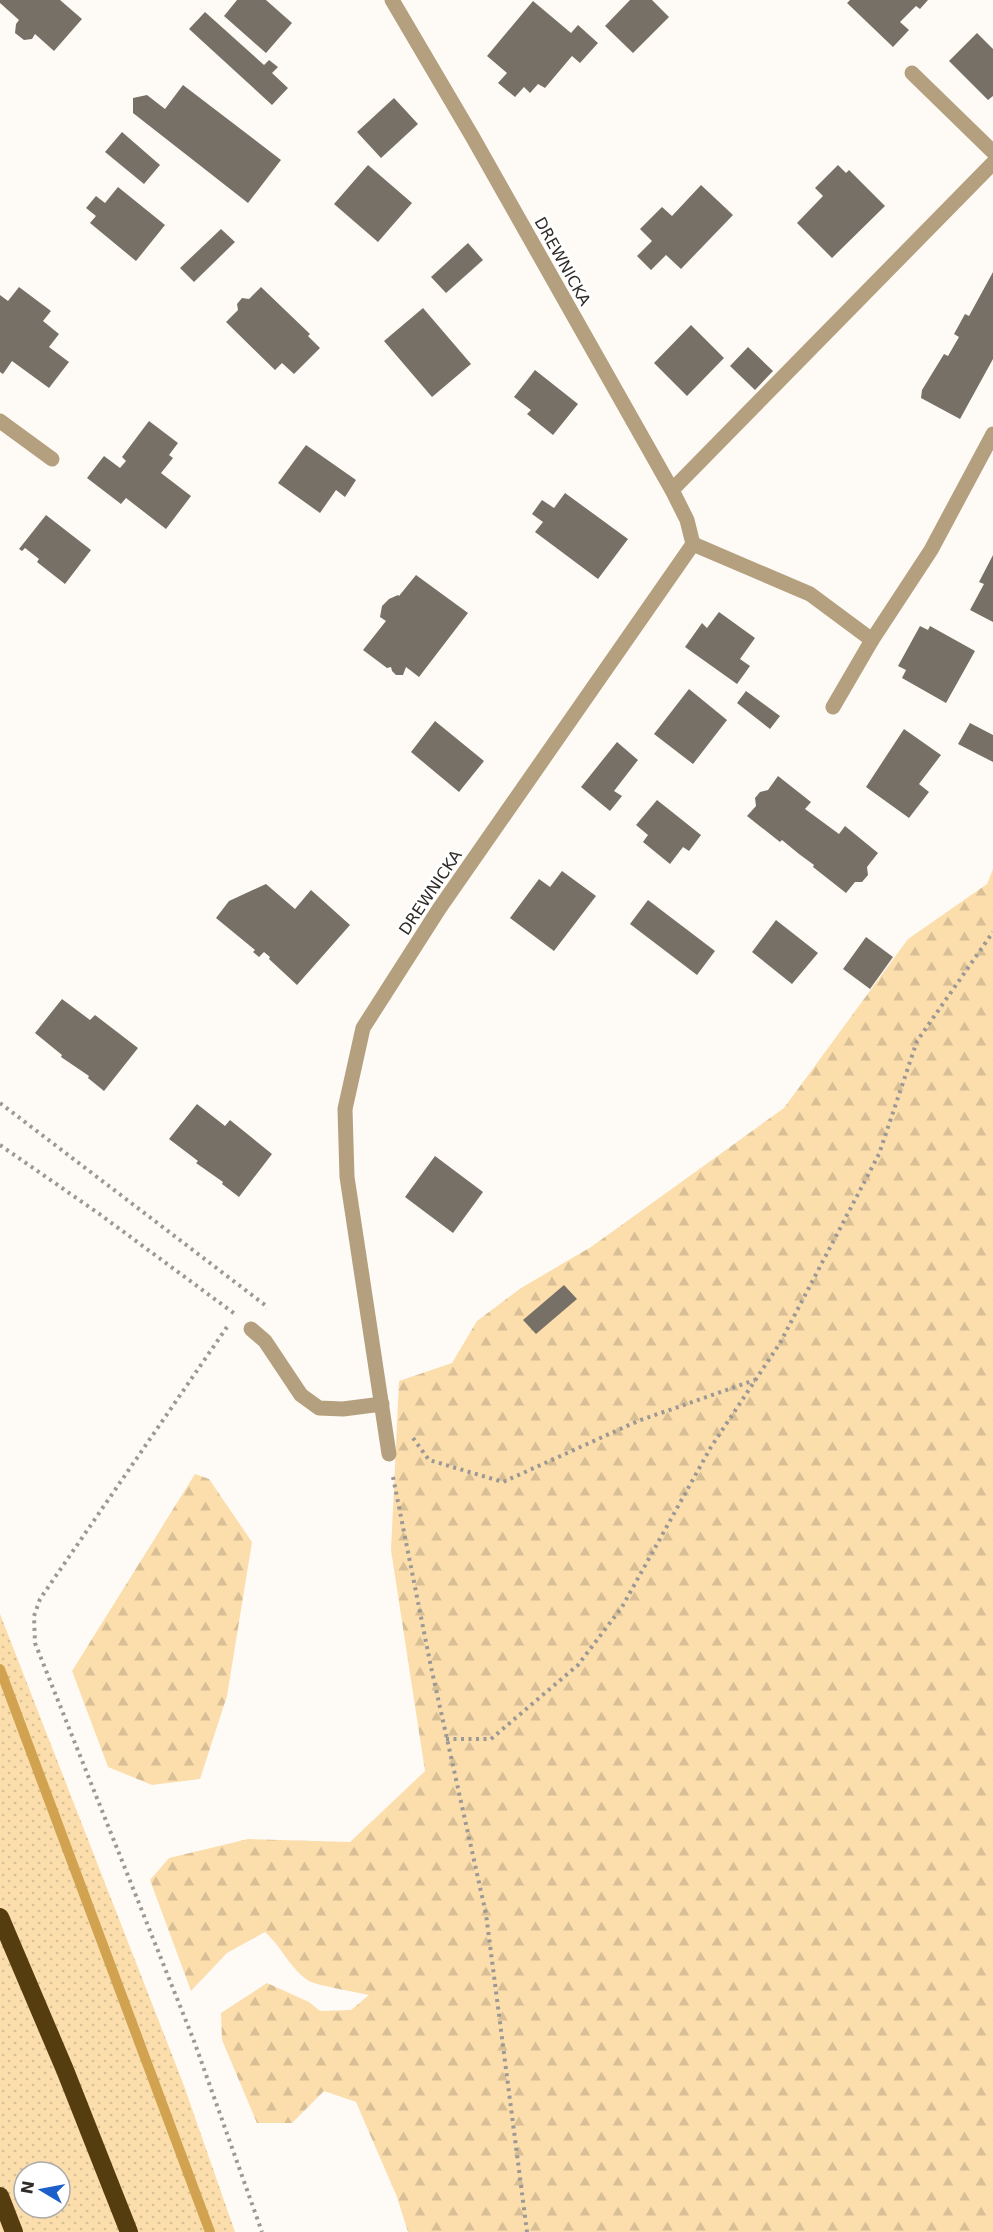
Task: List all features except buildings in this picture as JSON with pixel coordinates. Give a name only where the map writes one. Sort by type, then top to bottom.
[{"type":"highway","points":[[0,1917],[65,2070],[129,2232]]},
{"type":"highway","points":[[0,2196],[14,2232]]},
{"type":"street","name":"DREWNICKA","points":[[389,1454],[347,1178],[345,1109],[363,1028],[439,909],[693,544],[687,520],[672,490],[472,136],[392,0]]},
{"type":"street","points":[[912,74],[993,152]]},
{"type":"street","points":[[672,490],[993,163]]},
{"type":"street","points":[[0,421],[52,459]]},
{"type":"street","points":[[833,707],[931,550],[993,434]]},
{"type":"street","points":[[693,544],[810,594],[873,640]]},
{"type":"street","points":[[251,1329],[265,1341],[301,1395],[319,1408],[343,1409],[382,1404]]},
{"type":"path","points":[[446,1739],[491,1739],[578,1665],[622,1606],[711,1447],[780,1343],[879,1154],[917,1041],[993,932]]},
{"type":"path","points":[[0,1103],[265,1305],[272,1317],[265,1341]]},
{"type":"path","points":[[0,1145],[236,1314],[40,1599],[34,1616],[34,1634],[35,1644],[194,2041],[262,2232]]},
{"type":"path","points":[[382,1404],[403,1426],[429,1460],[503,1482],[638,1421],[756,1380]]},
{"type":"path","points":[[389,1454],[446,1739],[486,1914],[527,2232]]},
{"type":"green space","points":[[993,869],[993,2232],[408,2232],[397,2197],[356,2102],[324,2091],[292,2123],[257,2123],[222,2040],[221,2013],[267,1983],[309,2002],[320,2011],[351,2010],[369,1995],[309,1981],[297,1971],[265,1932],[227,1953],[191,1991],[150,1880],[169,1858],[248,1839],[350,1842],[425,1771],[391,1550],[399,1381],[452,1363],[477,1321],[521,1288],[591,1247],[784,1108],[908,939],[987,884]]},
{"type":"green space","points":[[195,1474],[209,1479],[252,1542],[227,1696],[200,1779],[152,1785],[108,1767],[72,1671]]},
{"type":"green space","points":[[0,1614],[183,2083],[235,2232],[0,2232]]},
{"type":"waterway","points":[[0,1669],[210,2232]]}]
